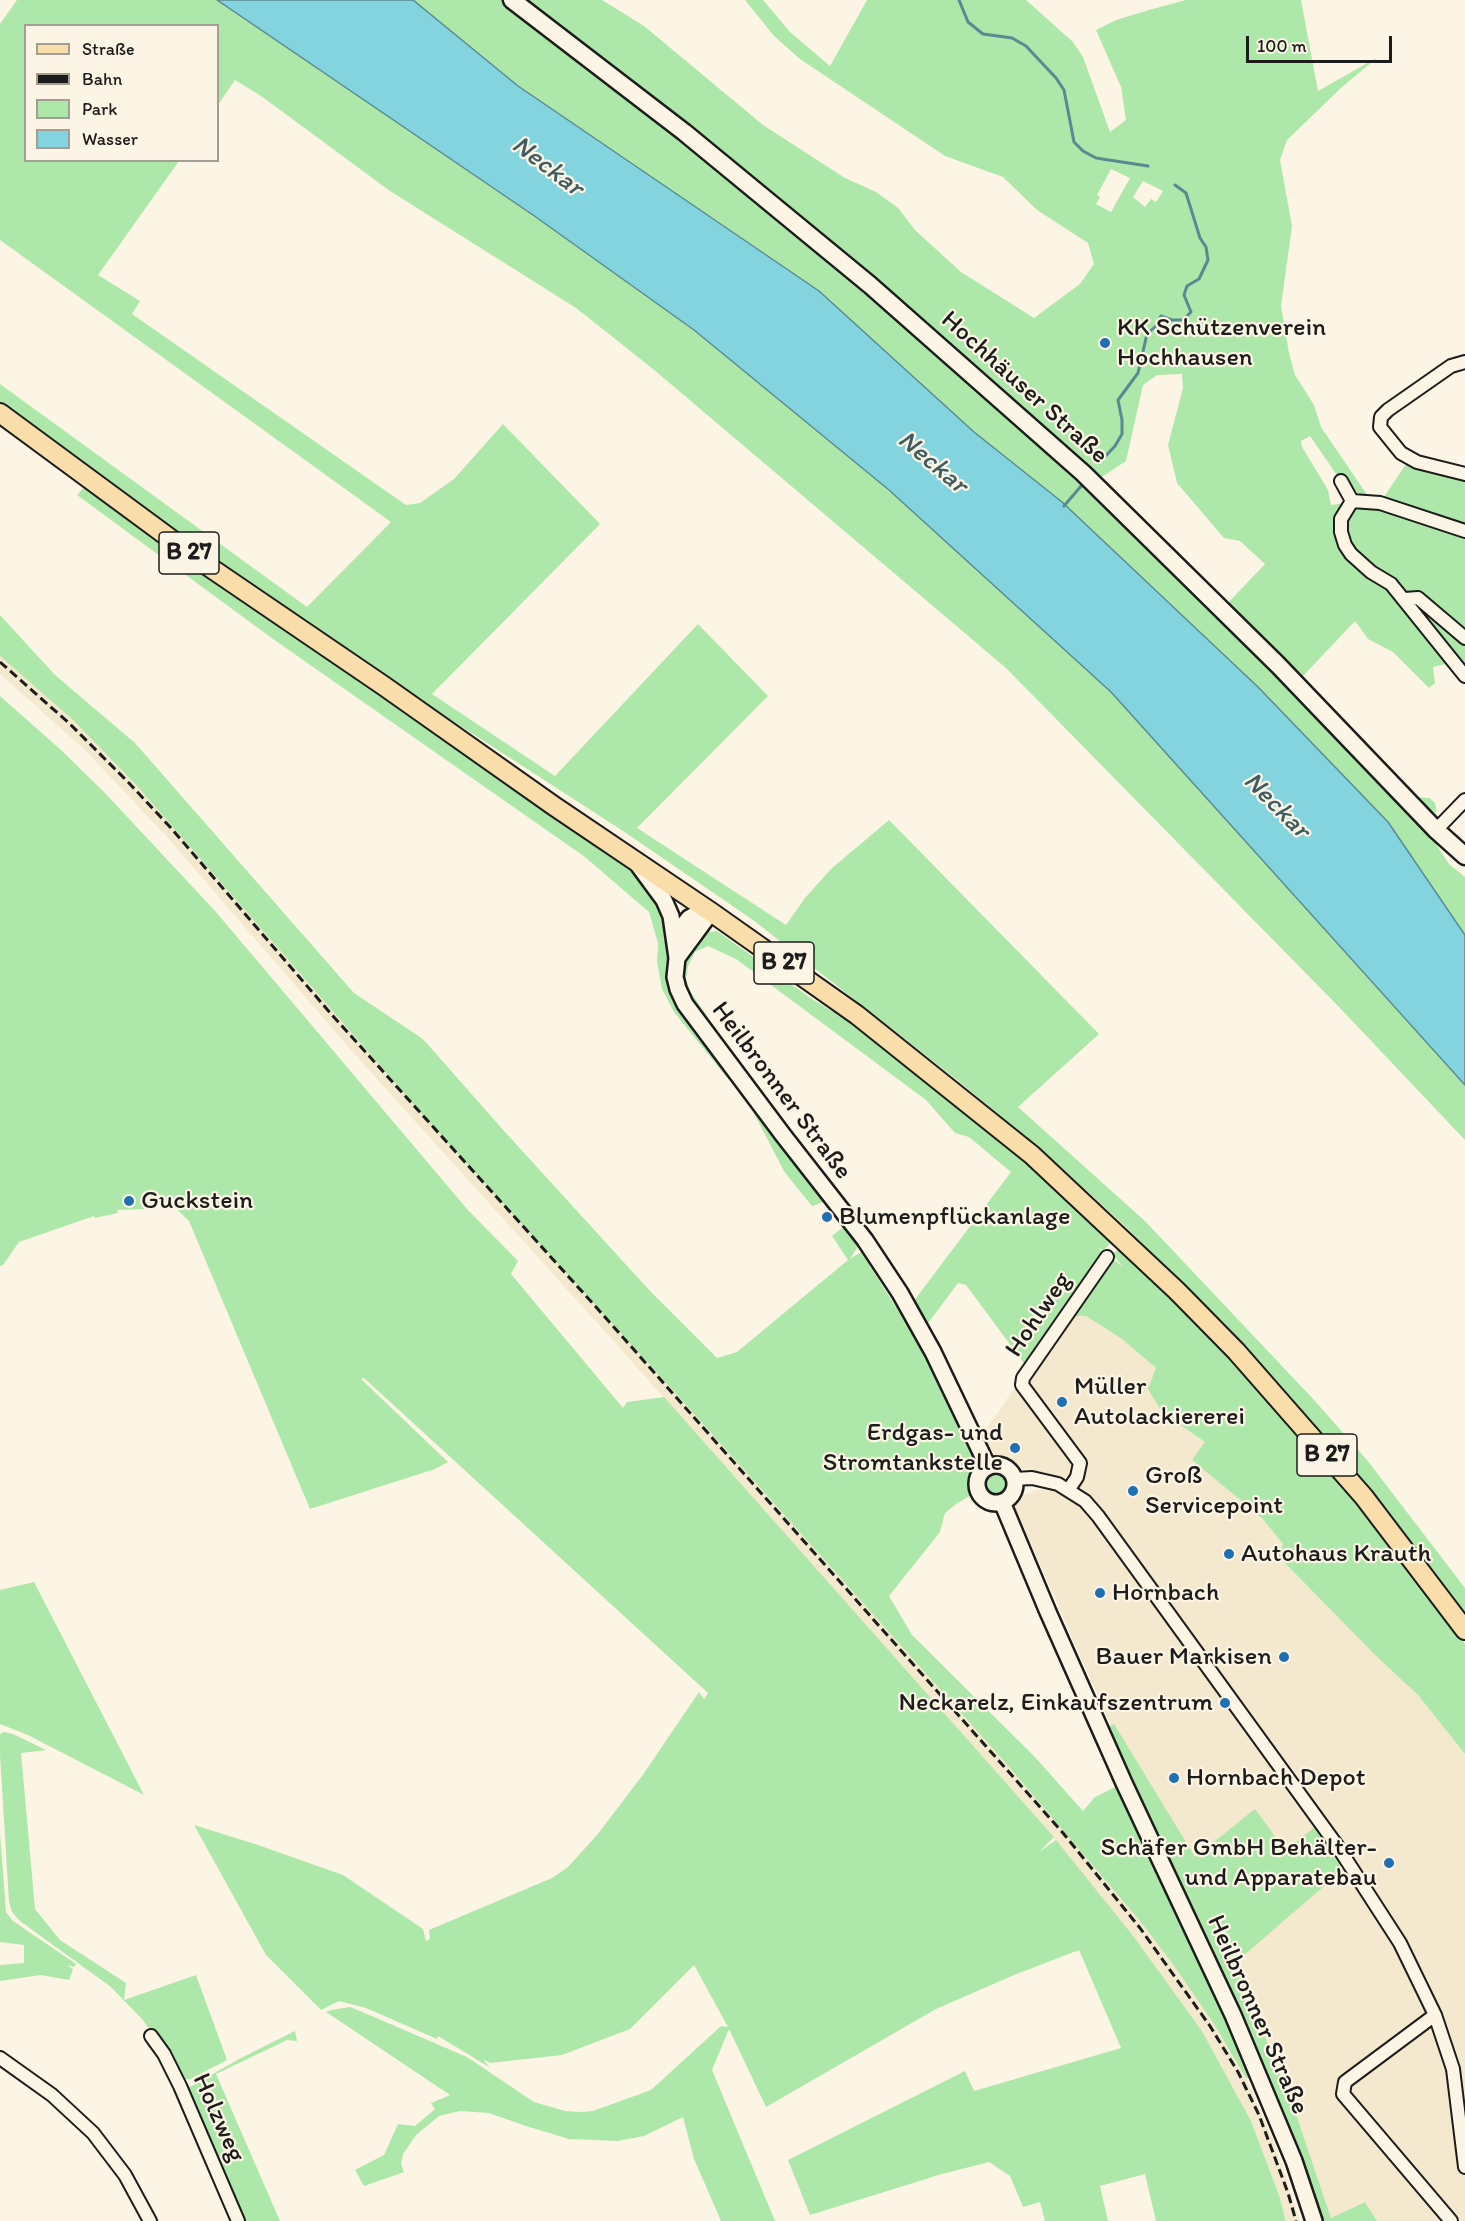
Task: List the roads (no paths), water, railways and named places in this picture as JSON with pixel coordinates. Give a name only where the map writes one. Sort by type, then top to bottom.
[{"type":"main road","name":"Hochhäuser Straße","points":[[512,0],[684,132],[852,270],[1083,473],[1278,665],[1436,830],[1465,856]]},
{"type":"main road","name":"B 27","points":[[0,413],[202,562],[857,1015],[1007,1135],[1077,1196],[1236,1351],[1364,1497],[1465,1630]]},
{"type":"street","points":[[1465,362],[1451,366],[1388,410],[1381,417],[1380,427],[1390,442],[1410,458],[1435,468],[1465,474]]},
{"type":"street","points":[[1341,482],[1352,501]]},
{"type":"street","points":[[1352,501],[1380,503],[1465,531]]},
{"type":"street","points":[[1352,501],[1341,519],[1341,532],[1351,554],[1371,572],[1391,584],[1465,676]]},
{"type":"street","points":[[1405,599],[1418,598],[1465,638]]},
{"type":"street","points":[[1436,830],[1465,800]]},
{"type":"street","name":"Heilbronner Straße","points":[[633,859],[664,900],[671,916],[677,958],[675,977],[684,1004],[866,1240],[900,1293],[933,1352],[988,1467]]},
{"type":"street","points":[[675,941],[680,929],[689,918],[698,913],[711,912]]},
{"type":"street","points":[[677,958],[711,912]]},
{"type":"street","name":"Hohlweg","points":[[1069,1489],[1077,1477],[1080,1463],[1022,1386],[1023,1378],[1107,1257]]},
{"type":"street","points":[[1001,1466],[1011,1473],[1014,1479],[1015,1485],[1011,1495],[1002,1502],[986,1500],[978,1491],[977,1480],[983,1470],[988,1467],[1001,1466]]},
{"type":"street","points":[[1014,1479],[1032,1478],[1058,1484],[1085,1501],[1334,1841],[1400,1943],[1459,2067],[1465,2167]]},
{"type":"street","name":"Heilbronner Straße","points":[[1002,1502],[1124,1783],[1233,2016],[1294,2161],[1314,2221]]},
{"type":"street","points":[[1435,2015],[1345,2082],[1343,2094],[1452,2221]]},
{"type":"street","name":"Holzweg","points":[[151,2036],[164,2054],[180,2086],[238,2221]]},
{"type":"street","points":[[0,2058],[52,2095],[93,2133],[125,2175],[150,2221]]},
{"type":"water","name":"Neckar","points":[[217,0],[413,0],[518,86],[819,291],[974,432],[1062,502],[1258,687],[1388,822],[1465,935],[1465,1085],[1111,692],[889,490],[694,330],[533,215]]},
{"type":"waterway","points":[[959,0],[968,22],[983,34],[1012,38],[1026,46],[1056,78],[1064,90],[1074,142],[1083,151],[1096,158],[1148,166]]},
{"type":"waterway","points":[[1099,463],[1115,446],[1122,434],[1118,400],[1138,373],[1147,334],[1156,326],[1161,316],[1172,320],[1183,320],[1191,312],[1184,295],[1187,286],[1199,279],[1208,260],[1206,247],[1200,238],[1186,193],[1175,185]]},
{"type":"waterway","points":[[1064,506],[1082,485]]},
{"type":"railway","points":[[0,662],[70,724],[171,828],[332,1015],[596,1307],[1063,1833],[1140,1928],[1210,2026],[1238,2072],[1259,2115],[1296,2221]]},
{"type":"place","name":"KK Schützenverein Hochhausen","points":[[1105,343]]},
{"type":"place","name":"Guckstein","points":[[129,1201]]},
{"type":"place","name":"Blumenpflückanlage","points":[[827,1217]]},
{"type":"place","name":"Müller Autolackiererei","points":[[1062,1402]]},
{"type":"place","name":"Erdgas- und Stromtankstelle","points":[[1015,1448]]},
{"type":"place","name":"Groß Servicepoint","points":[[1133,1491]]},
{"type":"place","name":"Autohaus Krauth","points":[[1229,1554]]},
{"type":"place","name":"Hornbach","points":[[1100,1593]]},
{"type":"place","name":"Bauer Markisen","points":[[1284,1657]]},
{"type":"place","name":"Neckarelz, Einkaufszentrum","points":[[1225,1703]]},
{"type":"place","name":"Hornbach Depot","points":[[1174,1778]]},
{"type":"place","name":"Schäfer GmbH Behälter- und Apparatebau","points":[[1389,1863]]}]
